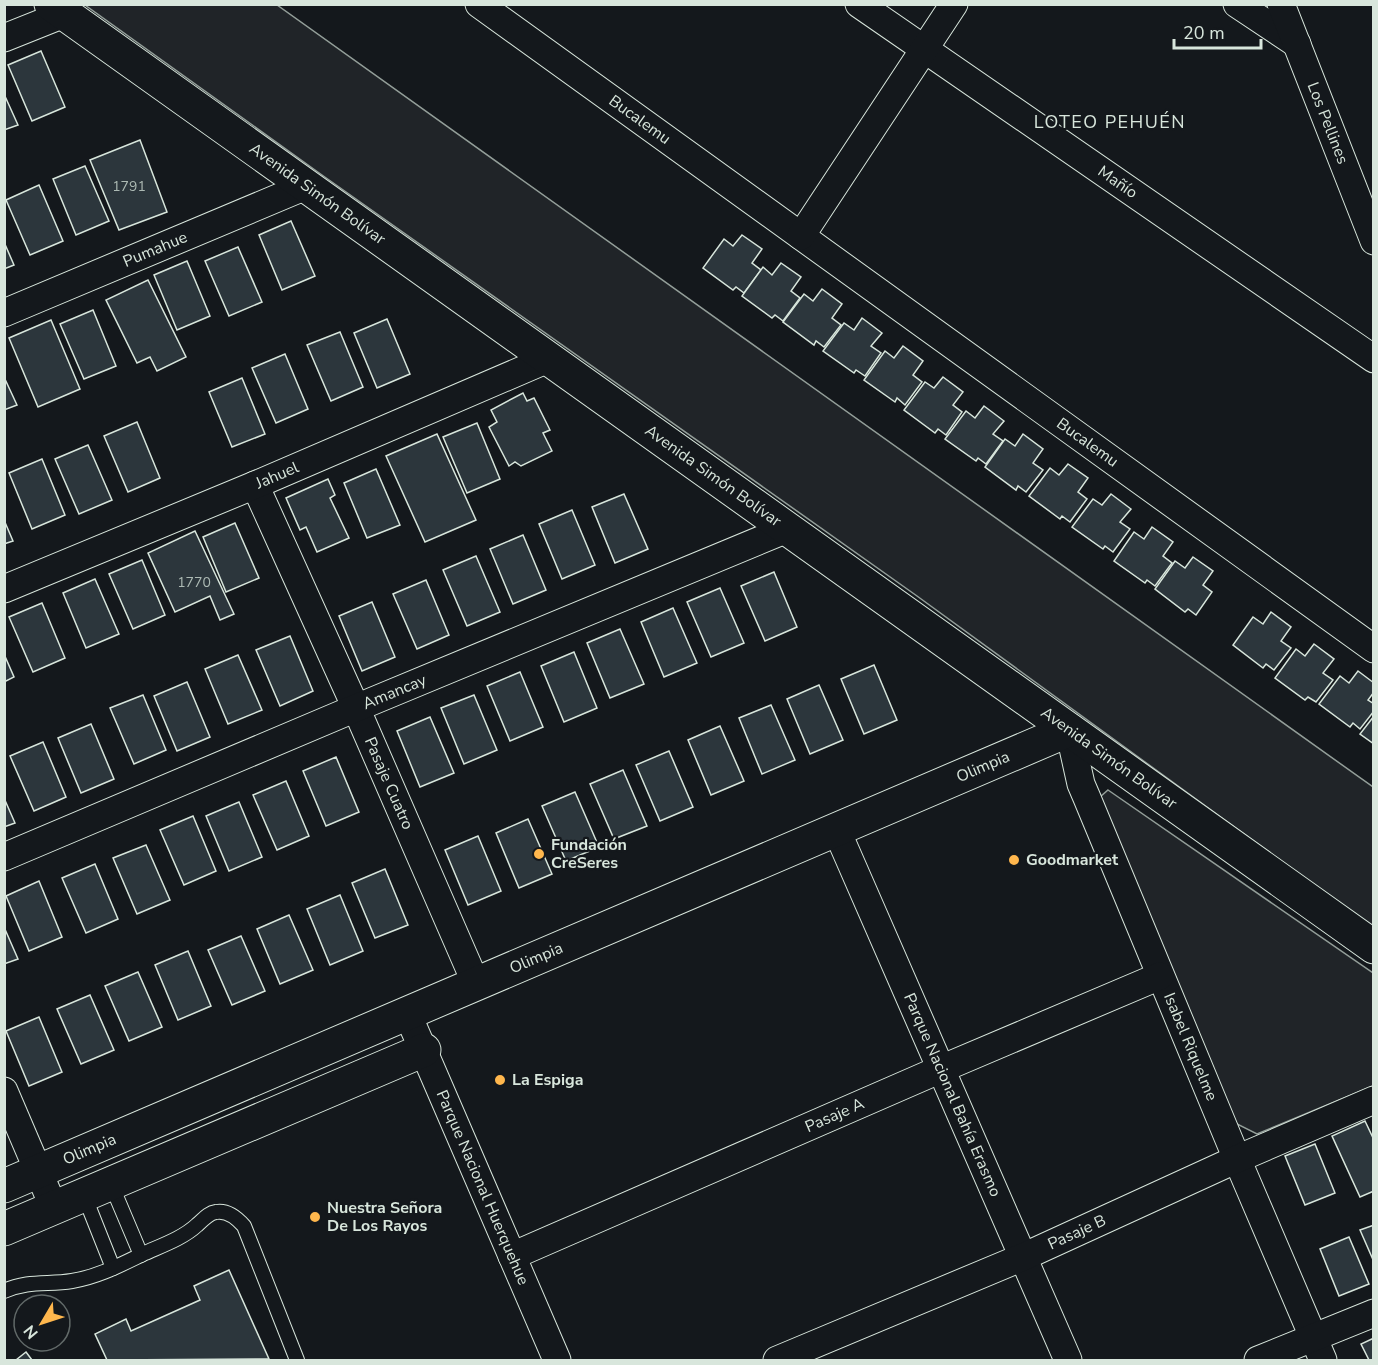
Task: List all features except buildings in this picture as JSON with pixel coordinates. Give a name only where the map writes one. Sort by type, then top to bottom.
[{"type":"street","name":"Bucalemu","points":[[479,4],[1374,649]]},
{"type":"street","name":"Mañío","points":[[859,4],[924,51],[1374,359]]},
{"type":"street","points":[[801,236],[954,4]]},
{"type":"street","points":[[1237,4],[1297,44]]},
{"type":"street","name":"Los Pellines","points":[[1281,4],[1374,241]]},
{"type":"street","points":[[4,38],[58,9]]},
{"type":"street","name":"Avenida Simón Bolívar","points":[[58,9],[1374,947]]},
{"type":"street","name":"Pumahue","points":[[4,313],[306,186]]},
{"type":"street","name":"Jahuel","points":[[4,589],[255,485],[548,359]]},
{"type":"street","name":"Pasaje Cuatro","points":[[255,485],[356,708],[477,986]]},
{"type":"street","name":"Amancay","points":[[4,857],[787,529]]},
{"type":"street","name":"Olimpia","points":[[4,1186],[477,986],[1069,730]]},
{"type":"street","name":"Isabel Riquelme","points":[[1069,730],[1081,784],[1318,1349]]},
{"type":"street","name":"Parque Nacional Bahía Erasmo","points":[[837,831],[1068,1360]]},
{"type":"street","name":"Pasaje A","points":[[512,1256],[1160,976]]},
{"type":"street","name":"Parque Nacional Huerquehue","points":[[408,1015],[557,1360]]},
{"type":"street","points":[[4,1229],[424,1050]]},
{"type":"street","points":[[4,1091],[39,1172],[83,1196]]},
{"type":"street","name":"Pasaje B","points":[[777,1360],[1023,1257],[1237,1159],[1374,1100]]},
{"type":"street","points":[[1257,1360],[1318,1349],[1374,1313]]},
{"type":"lane","points":[[83,1196],[141,1255]]},
{"type":"lane","points":[[83,1196],[113,1268]]},
{"type":"lane","points":[[4,1291],[32,1283],[71,1282],[113,1268],[184,1235],[207,1216],[216,1212],[224,1213],[238,1220],[247,1233],[297,1360]]},
{"type":"shaded area","points":[[85,5],[277,5],[1373,787],[1373,928],[917,596]]},
{"type":"shaded area","points":[[1108,790],[1373,973],[1373,1086],[1257,1134],[1235,1123],[1100,797]]},
{"type":"place","name":"Fundación CreSeres","points":[[539,854]]},
{"type":"place","name":"Goodmarket","points":[[1014,860]]},
{"type":"place","name":"La Espiga","points":[[500,1080]]},
{"type":"place","name":"Nuestra Señora De Los Rayos","points":[[315,1217]]},
{"type":"district","name":"LOTEO PEHUÉN","points":[[1110,122]]}]
